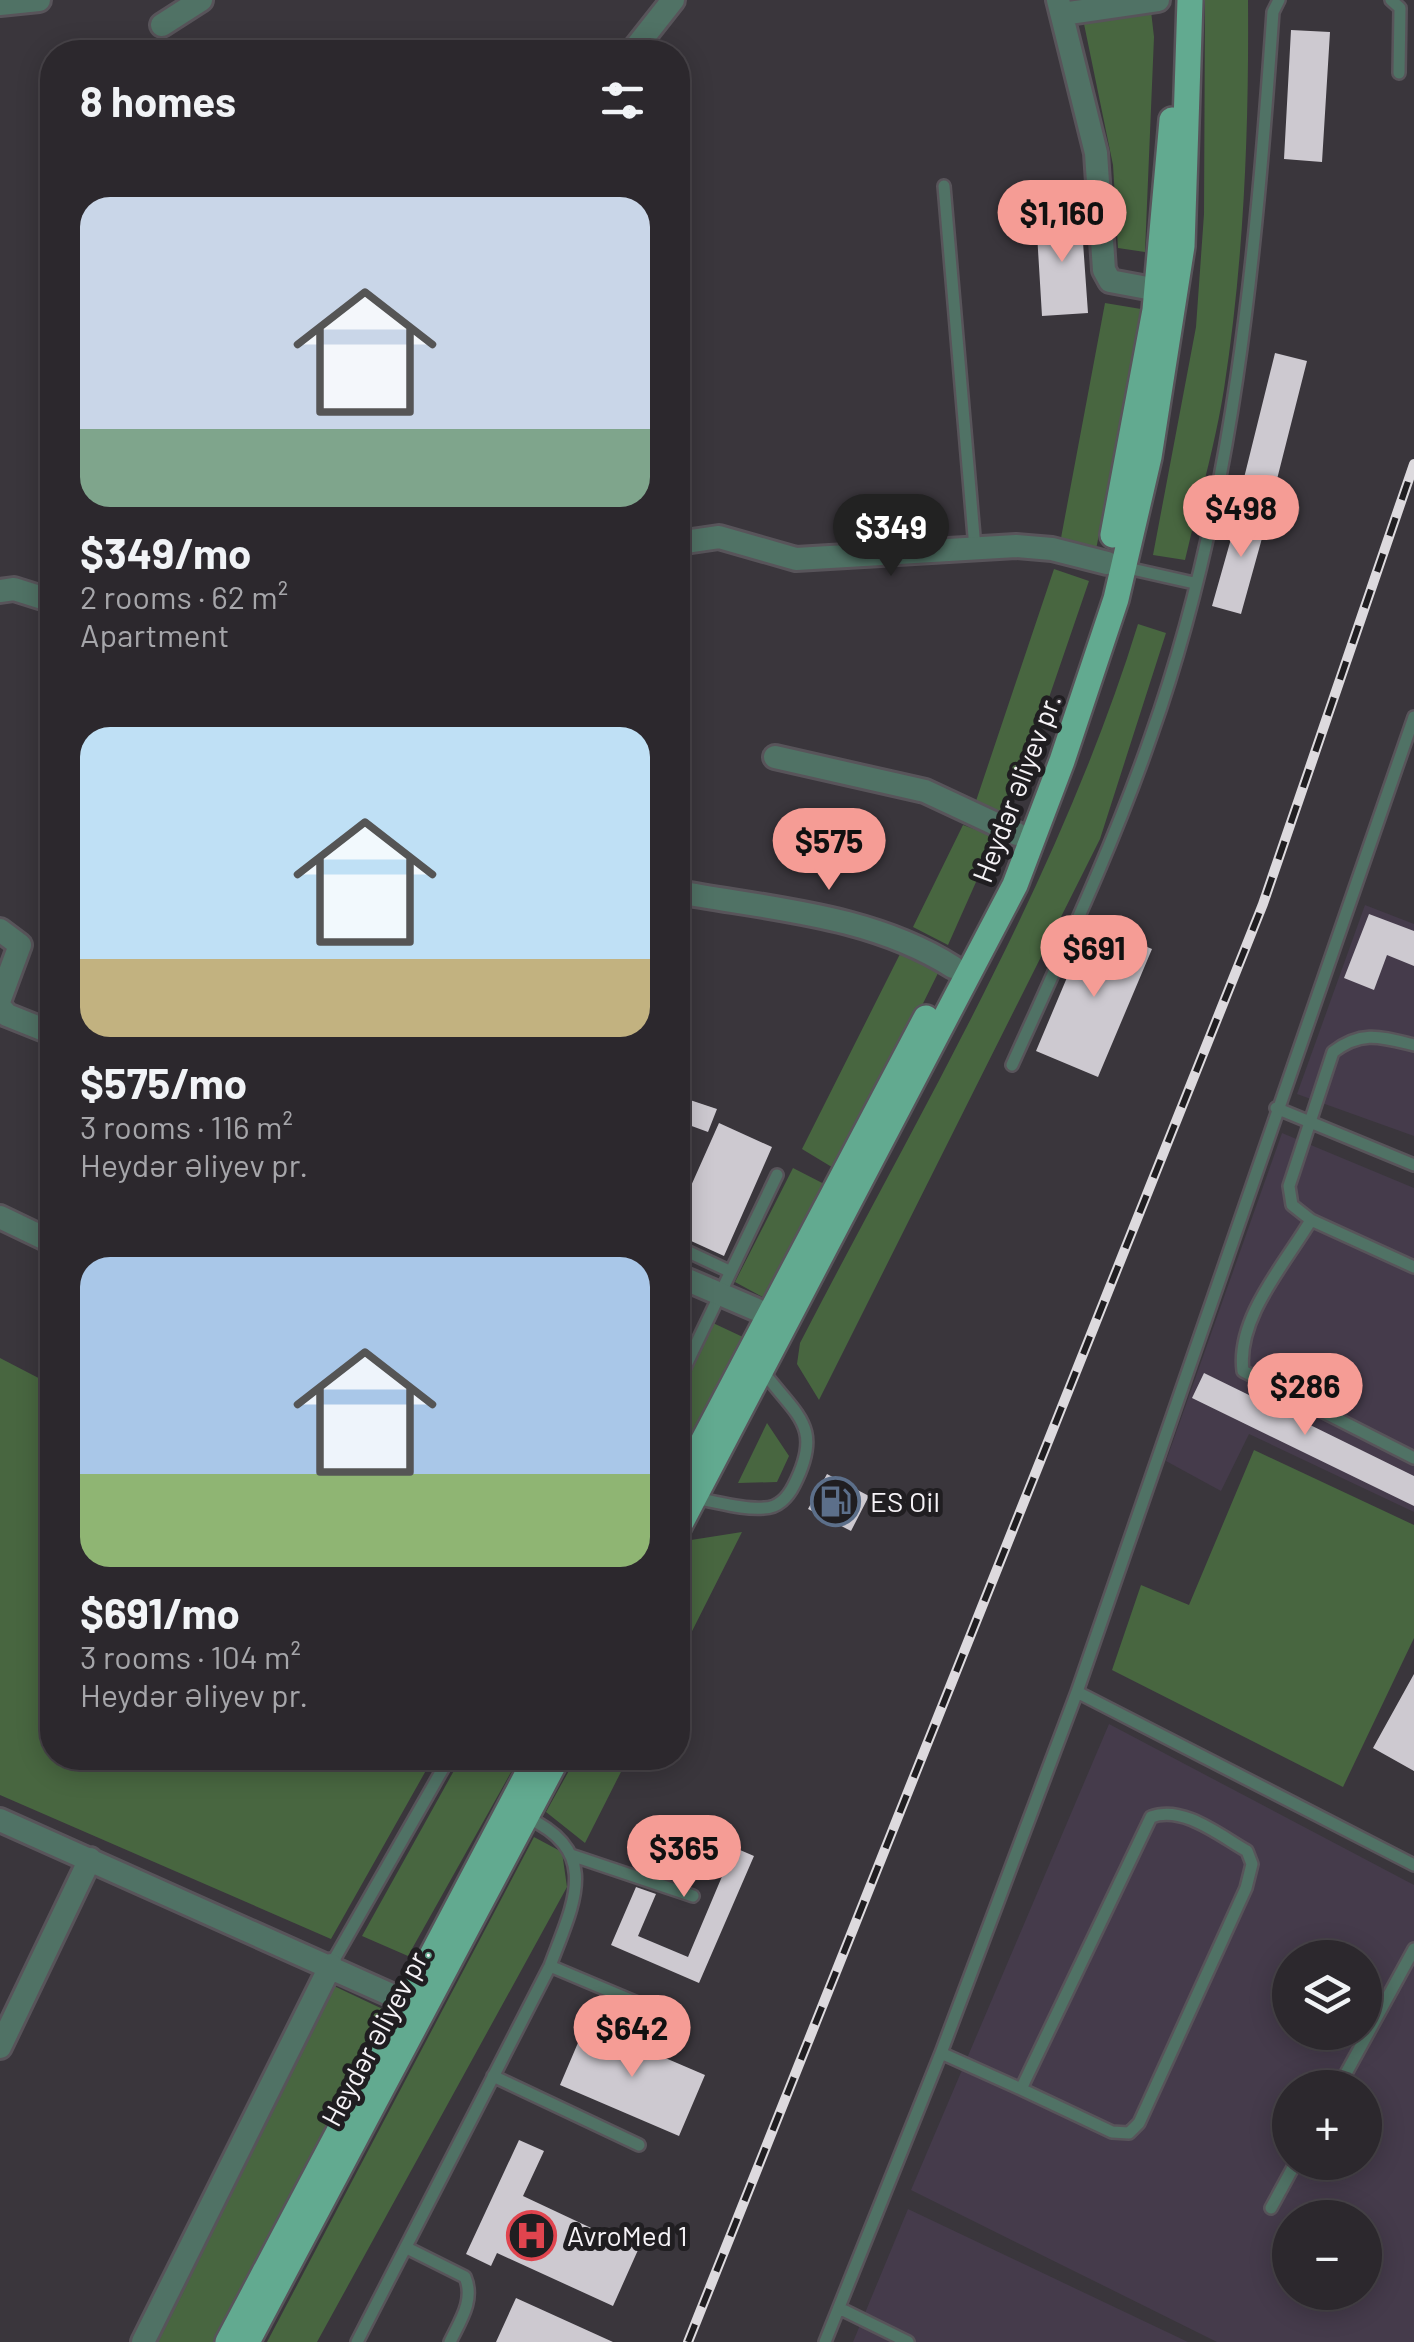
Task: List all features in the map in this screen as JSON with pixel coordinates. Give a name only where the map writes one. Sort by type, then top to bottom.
[{"type":"main road","name":"Heydər Əliyev pr.","points":[[690,1482],[769,1316],[999,880],[1115,565],[1158,290],[1170,174],[1174,0]]},
{"type":"main road","name":"Heydər Əliyev pr.","points":[[690,1485],[761,1368],[1016,886],[1062,761],[1149,457],[1182,246],[1190,0]]},
{"type":"main road","name":"Heydər Əliyev pr.","points":[[228,2342],[530,1770]]},
{"type":"main road","name":"Heydər Əliyev pr.","points":[[248,2342],[551,1770]]},
{"type":"street","points":[[0,4],[39,0]]},
{"type":"street","points":[[162,25],[200,0]]},
{"type":"street","points":[[641,40],[673,0]]},
{"type":"street","points":[[1158,0],[1060,7],[1096,153],[1104,270],[1110,281],[1158,290]]},
{"type":"street","points":[[690,540],[718,537],[796,559],[976,548],[1052,549],[1115,565]]},
{"type":"street","points":[[0,591],[14,589],[40,597]]},
{"type":"street","points":[[775,757],[925,791],[1017,834]]},
{"type":"street","points":[[690,894],[882,931],[953,967]]},
{"type":"street","points":[[0,930],[20,944],[0,999]]},
{"type":"street","points":[[0,1007],[7,1015],[40,1028]]},
{"type":"street","points":[[0,1217],[40,1236]]},
{"type":"street","points":[[690,1278],[724,1282],[769,1316]]},
{"type":"street","points":[[0,1820],[331,1965],[406,2002]]},
{"type":"street","points":[[0,2048],[90,1860]]},
{"type":"street","points":[[143,2342],[331,1965]]},
{"type":"lane","points":[[1012,1065],[1095,882],[1153,734],[1194,584],[1217,492],[1251,293],[1273,12],[1279,0]]},
{"type":"lane","points":[[1390,0],[1400,8],[1399,73]]},
{"type":"lane","points":[[944,186],[976,548]]},
{"type":"lane","points":[[1217,492],[1292,509]]},
{"type":"lane","points":[[1115,565],[1194,584]]},
{"type":"lane","points":[[825,2342],[941,2053],[1077,1692],[1414,717]]},
{"type":"lane","points":[[1414,1045],[1368,1034],[1349,1040],[1333,1052],[1289,1186],[1292,1205],[1312,1220],[1414,1268]]},
{"type":"lane","points":[[1276,1108],[1414,1165]]},
{"type":"lane","points":[[690,1356],[777,1175]]},
{"type":"lane","points":[[1312,1220],[1246,1326],[1240,1350],[1242,1371],[1414,1458]]},
{"type":"lane","points":[[690,1256],[724,1282]]},
{"type":"lane","points":[[690,1494],[764,1508],[778,1504],[790,1492],[810,1442],[806,1429],[761,1368]]},
{"type":"lane","points":[[1077,1692],[1414,1864]]},
{"type":"lane","points":[[331,1965],[442,1770]]},
{"type":"lane","points":[[941,2053],[1112,2132],[1129,2133],[1139,2123],[1246,1888],[1252,1864],[1247,1850],[1187,1818],[1164,1812],[1151,1816],[1022,2090]]},
{"type":"lane","points":[[357,2342],[550,1966],[573,1904],[576,1876],[561,1836],[526,1817]]},
{"type":"lane","points":[[571,1855],[693,1896]]},
{"type":"lane","points":[[1348,2070],[1414,1949]]},
{"type":"lane","points":[[550,1966],[671,2017]]},
{"type":"lane","points":[[494,2076],[638,2145]]},
{"type":"lane","points":[[1271,2208],[1286,2180]]},
{"type":"lane","points":[[407,2248],[465,2277],[470,2288],[467,2307],[450,2342]]},
{"type":"lane","points":[[839,2308],[908,2342]]},
{"type":"shaded area","points":[[1365,905],[1414,924],[1414,1136],[1297,1094]]},
{"type":"shaded area","points":[[1282,1133],[1414,1188],[1414,1512],[1249,1434],[1221,1491],[1166,1461]]},
{"type":"shaded area","points":[[1109,1724],[1414,1885],[1414,2342],[1217,2342],[911,2190]]},
{"type":"shaded area","points":[[908,2209],[1188,2342],[853,2342]]},
{"type":"green space","points":[[1205,0],[1248,0],[1246,146],[1241,244],[1224,389],[1185,560],[1153,555],[1196,327],[1204,214]]},
{"type":"green space","points":[[1151,11],[1154,37],[1145,252],[1118,248],[1113,165],[1083,19]]},
{"type":"green space","points":[[1105,303],[1141,309],[1096,550],[1061,538]]},
{"type":"green space","points":[[1054,569],[1089,581],[1007,820],[975,804]]},
{"type":"green space","points":[[1138,624],[1166,633],[1100,839],[819,1400],[797,1364],[800,1343],[1029,901],[1106,718]]},
{"type":"green space","points":[[963,825],[996,837],[948,945],[913,927]]},
{"type":"green space","points":[[900,954],[939,971],[840,1172],[802,1149]]},
{"type":"green space","points":[[793,1168],[832,1188],[772,1302],[735,1282]]},
{"type":"green space","points":[[713,1323],[745,1338],[690,1446],[690,1369]]},
{"type":"green space","points":[[0,1358],[40,1379],[40,1770],[426,1770],[331,1939],[0,1795]]},
{"type":"green space","points":[[767,1423],[789,1456],[777,1482],[738,1483]]},
{"type":"green space","points":[[1254,1450],[1414,1525],[1414,1638],[1343,1787],[1112,1670],[1141,1585],[1189,1605]]},
{"type":"green space","points":[[742,1532],[690,1635],[690,1542]]},
{"type":"green space","points":[[454,1770],[512,1770],[408,1956],[362,1936]]},
{"type":"green space","points":[[569,1770],[622,1770],[585,1843],[546,1812]]},
{"type":"green space","points":[[534,1837],[562,1852],[567,1887],[317,2342],[267,2342]]},
{"type":"green space","points":[[334,1986],[389,2012],[213,2342],[156,2342]]},
{"type":"building","points":[[1291,30],[1330,32],[1322,162],[1284,159]]},
{"type":"building","points":[[1081,214],[1088,313],[1042,316],[1036,217]]},
{"type":"building","points":[[1275,353],[1307,361],[1273,495],[1245,489],[1247,483],[1243,482]]},
{"type":"building","points":[[1240,507],[1269,513],[1241,614],[1212,606]]},
{"type":"building","points":[[1369,914],[1414,931],[1414,966],[1387,955],[1374,990],[1344,978]]},
{"type":"building","points":[[1090,923],[1152,949],[1098,1077],[1036,1051]]},
{"type":"building","points":[[690,1100],[717,1109],[708,1132],[690,1125]]},
{"type":"building","points":[[719,1123],[772,1147],[724,1256],[690,1240],[690,1188]]},
{"type":"building","points":[[1204,1373],[1414,1476],[1414,1506],[1192,1398]]},
{"type":"building","points":[[827,1474],[869,1496],[851,1531],[808,1509]]},
{"type":"building","points":[[1414,1674],[1414,1771],[1373,1748]]},
{"type":"building","points":[[663,1817],[754,1856],[699,1983],[611,1945],[636,1887],[656,1894],[638,1936],[688,1957],[726,1867],[675,1845],[662,1876],[643,1869]]},
{"type":"building","points":[[586,2024],[705,2075],[679,2136],[560,2085]]},
{"type":"building","points":[[519,2140],[544,2151],[523,2196],[638,2250],[613,2306],[497,2253],[491,2266],[466,2254]]},
{"type":"building","points":[[516,2298],[613,2342],[496,2342]]},
{"type":"railway","points":[[688,2342],[1263,904],[1414,464]]},
{"type":"place","name":"ES Oil","points":[[835,1502]]},
{"type":"place","name":"AvroMed 1","points":[[532,2236]]}]
